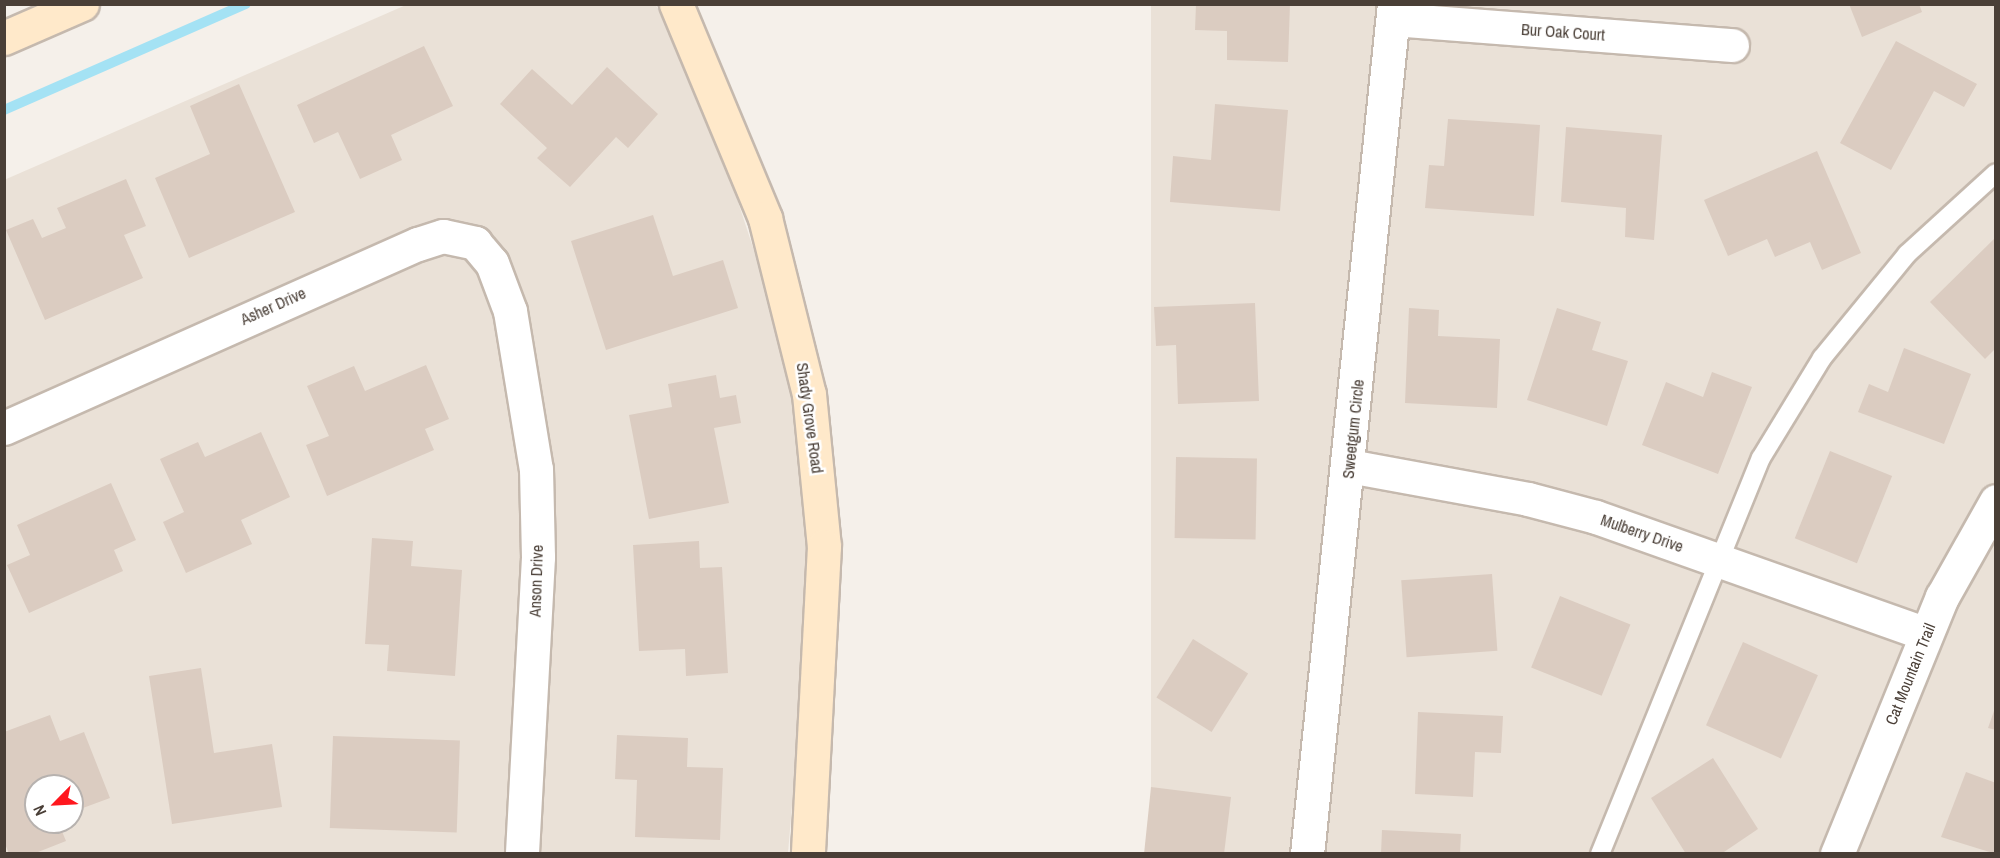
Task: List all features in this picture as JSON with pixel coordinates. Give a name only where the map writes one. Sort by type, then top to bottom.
[{"type":"main road","points":[[4,38],[82,4]]},
{"type":"main road","name":"Shady Grove Road","points":[[676,4],[765,218],[810,394],[824,546],[808,854]]},
{"type":"street","name":"Bur Oak Court","points":[[1394,12],[1732,45]]},
{"type":"street","name":"Sweetgum Circle","points":[[1306,854],[1349,466],[1394,12]]},
{"type":"street","name":"Asher Drive","points":[[4,428],[303,293],[443,236],[475,243],[492,263],[510,311]]},
{"type":"street","name":"Anson Drive","points":[[510,311],[536,469],[537,524],[522,854]]},
{"type":"street","name":"Mulberry Drive","points":[[1349,466],[1528,499],[1716,560],[1926,634]]},
{"type":"street","name":"Cat Mountain Trail","points":[[1837,854],[1926,634],[1995,501]]},
{"type":"lane","points":[[1600,854],[1716,560],[1761,458],[1822,358],[1907,254],[1995,173]]},
{"type":"shaded area","points":[[406,5],[656,5],[721,150],[764,281],[805,451],[811,581],[788,853],[5,853],[4,180]]},
{"type":"shaded area","points":[[1151,5],[1995,5],[1995,854],[1151,854]]},
{"type":"building","points":[[1196,4],[1290,4],[1288,62],[1227,60],[1227,31],[1195,30]]},
{"type":"building","points":[[1849,4],[1919,4],[1922,12],[1862,37]]},
{"type":"building","points":[[1896,41],[1977,84],[1964,107],[1934,91],[1891,170],[1840,143]]},
{"type":"building","points":[[424,46],[453,106],[391,135],[402,160],[360,179],[338,132],[314,143],[297,105]]},
{"type":"building","points":[[607,67],[658,114],[628,148],[616,137],[570,187],[537,158],[547,148],[500,104],[532,69],[572,105]]},
{"type":"building","points":[[239,84],[295,212],[189,258],[155,178],[210,154],[190,106]]},
{"type":"building","points":[[1215,104],[1288,110],[1280,211],[1170,202],[1173,156],[1211,160]]},
{"type":"building","points":[[1448,119],[1540,125],[1534,216],[1425,208],[1429,165],[1444,166]]},
{"type":"building","points":[[1566,127],[1662,135],[1654,240],[1625,237],[1626,208],[1561,202]]},
{"type":"building","points":[[1817,151],[1861,253],[1822,270],[1810,242],[1775,257],[1767,239],[1728,256],[1704,200]]},
{"type":"building","points":[[126,179],[146,226],[124,235],[143,278],[45,320],[6,230],[33,219],[42,238],[66,228],[57,208]]},
{"type":"building","points":[[653,215],[673,276],[723,260],[738,308],[606,350],[571,241]]},
{"type":"building","points":[[1996,237],[1996,348],[1985,359],[1930,302]]},
{"type":"building","points":[[1255,303],[1259,401],[1178,404],[1176,345],[1156,346],[1154,307]]},
{"type":"building","points":[[1409,308],[1439,310],[1438,336],[1500,339],[1497,408],[1405,403]]},
{"type":"building","points":[[1557,308],[1601,322],[1592,350],[1628,361],[1607,426],[1527,400]]},
{"type":"building","points":[[1904,348],[1971,374],[1944,444],[1858,412],[1869,384],[1888,392]]},
{"type":"building","points":[[426,365],[449,419],[425,429],[434,450],[327,496],[306,445],[329,436],[307,386],[354,366],[365,391]]},
{"type":"building","points":[[1712,372],[1752,387],[1718,474],[1642,445],[1666,382],[1703,397]]},
{"type":"building","points":[[716,375],[720,398],[736,395],[741,423],[714,428],[729,503],[649,519],[629,415],[672,407],[668,384]]},
{"type":"building","points":[[261,432],[290,497],[241,520],[252,544],[186,573],[163,522],[184,512],[160,459],[198,442],[205,457]]},
{"type":"building","points":[[1830,451],[1892,476],[1857,563],[1795,538]]},
{"type":"building","points":[[1176,457],[1257,458],[1256,539],[1175,538]]},
{"type":"building","points":[[111,483],[136,540],[114,550],[123,571],[29,613],[7,565],[30,555],[17,525]]},
{"type":"building","points":[[372,538],[413,541],[411,566],[462,570],[455,676],[387,671],[389,645],[365,644]]},
{"type":"building","points":[[699,541],[700,568],[722,567],[728,673],[686,676],[685,649],[639,651],[633,545]]},
{"type":"building","points":[[1492,574],[1497,651],[1407,657],[1401,580]]},
{"type":"building","points":[[1560,596],[1630,624],[1602,696],[1531,667]]},
{"type":"building","points":[[1193,639],[1248,673],[1212,732],[1156,698]]},
{"type":"building","points":[[1743,642],[1818,675],[1781,758],[1706,725]]},
{"type":"building","points":[[201,668],[214,753],[272,744],[282,807],[172,824],[149,676]]},
{"type":"building","points":[[1996,708],[1996,730],[1988,728]]},
{"type":"building","points":[[1418,712],[1503,716],[1501,753],[1475,752],[1473,797],[1415,794]]},
{"type":"building","points":[[50,715],[60,741],[84,732],[110,798],[84,808],[84,774],[24,774],[24,834],[63,834],[66,841],[33,854],[9,854],[4,841],[4,732]]},
{"type":"building","points":[[617,735],[688,738],[687,767],[723,768],[720,840],[635,837],[637,780],[615,779]]},
{"type":"building","points":[[333,736],[460,740],[457,832],[330,828]]},
{"type":"building","points":[[1713,758],[1758,829],[1721,854],[1686,854],[1651,798]]},
{"type":"building","points":[[1966,772],[1996,783],[1996,854],[1941,837]]},
{"type":"building","points":[[1151,787],[1231,797],[1224,854],[1144,854]]},
{"type":"building","points":[[1382,830],[1461,834],[1460,854],[1381,854]]},
{"type":"waterway","points":[[4,110],[246,4]]}]
